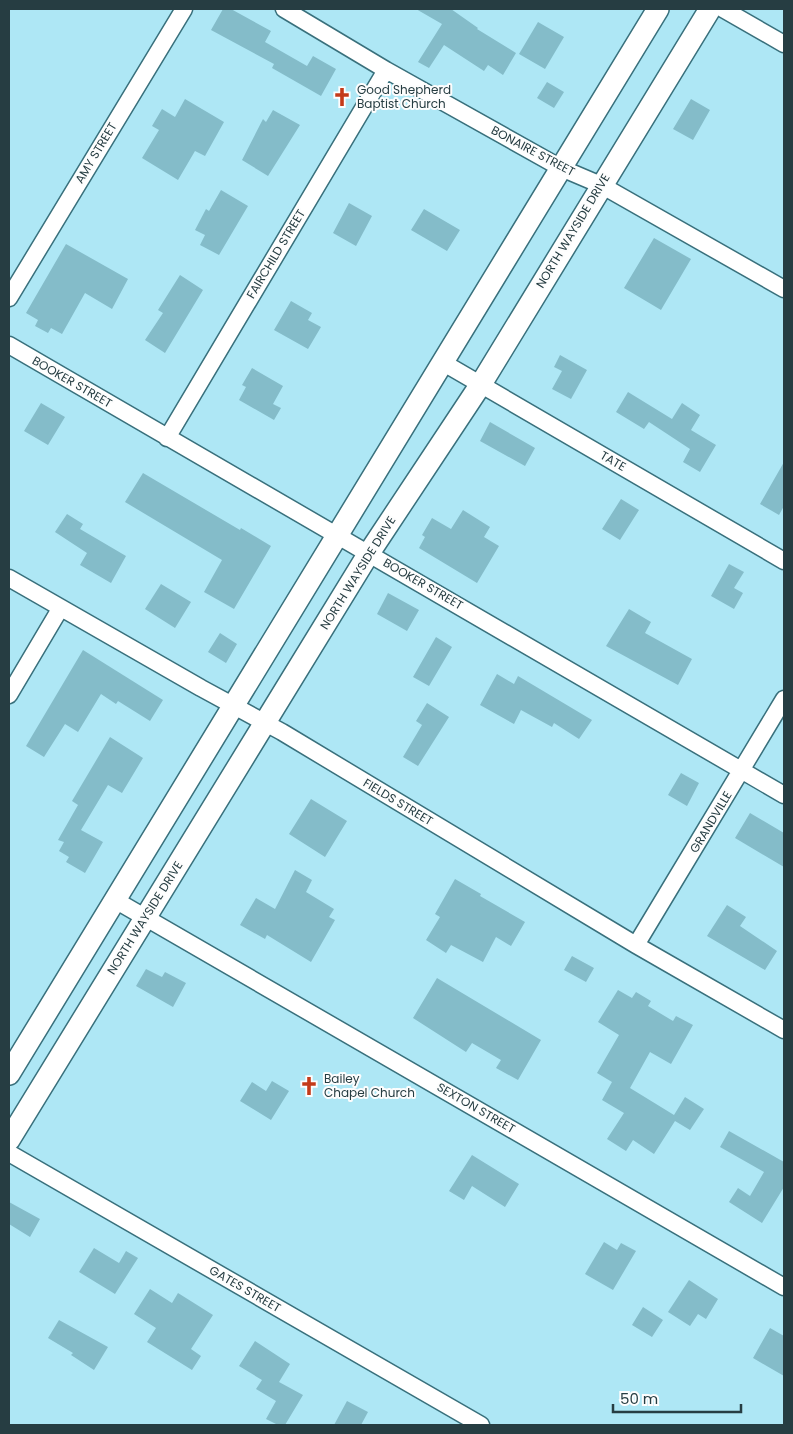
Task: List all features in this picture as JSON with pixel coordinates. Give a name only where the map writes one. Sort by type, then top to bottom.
[{"type":"main road","points":[[9,1074],[658,9]]},
{"type":"main road","name":"NORTH WAYSIDE DRIVE","points":[[9,1140],[264,722],[370,553],[481,384],[710,9]]},
{"type":"street","name":"AMY STREET","points":[[9,298],[184,9]]},
{"type":"street","name":"BONAIRE STREET","points":[[284,9],[386,70],[561,168],[601,185],[784,290]]},
{"type":"street","points":[[723,9],[784,44]]},
{"type":"street","name":"FAIRCHILD STREET","points":[[167,438],[386,70]]},
{"type":"street","name":"BOOKER STREET","points":[[9,345],[784,795]]},
{"type":"street","name":"TATE","points":[[442,362],[784,561]]},
{"type":"street","name":"FIELDS STREET","points":[[9,578],[60,609],[264,722],[636,945],[784,1030]]},
{"type":"street","points":[[9,695],[60,609]]},
{"type":"street","name":"GRANDVILLE","points":[[636,945],[784,699]]},
{"type":"street","name":"SEXTON STREET","points":[[115,900],[146,916],[784,1288]]},
{"type":"street","name":"GATES STREET","points":[[9,1153],[481,1425]]},
{"type":"building","points":[[223,9],[231,9],[271,31],[265,42],[307,66],[313,56],[336,69],[321,96],[272,68],[274,64],[211,30]]},
{"type":"building","points":[[416,9],[451,9],[477,29],[516,53],[503,75],[488,65],[484,71],[444,45],[429,68],[418,62],[442,24]]},
{"type":"building","points":[[538,22],[564,37],[545,69],[519,54]]},
{"type":"building","points":[[547,82],[564,92],[554,108],[537,98]]},
{"type":"building","points":[[185,99],[224,122],[205,156],[195,151],[178,180],[142,158],[159,130],[152,126],[162,109],[175,117]]},
{"type":"building","points":[[691,99],[710,110],[693,140],[673,129]]},
{"type":"building","points":[[273,110],[300,125],[268,176],[242,160],[263,119],[266,122]]},
{"type":"building","points":[[221,190],[248,206],[219,255],[200,245],[205,235],[195,230],[206,209],[209,211]]},
{"type":"building","points":[[349,203],[372,216],[356,246],[333,233]]},
{"type":"building","points":[[424,209],[460,230],[447,251],[411,230]]},
{"type":"building","points":[[654,238],[691,259],[661,310],[624,288]]},
{"type":"building","points":[[66,244],[128,279],[112,309],[85,293],[62,334],[51,328],[48,333],[35,326],[38,320],[26,313]]},
{"type":"building","points":[[180,275],[203,290],[165,353],[145,340],[163,313],[158,310]]},
{"type":"building","points":[[291,301],[312,313],[308,320],[321,327],[308,349],[274,330]]},
{"type":"building","points":[[560,355],[587,370],[571,399],[552,389],[562,371],[554,367]]},
{"type":"building","points":[[252,368],[283,386],[273,404],[281,408],[274,420],[239,400],[246,387],[242,385]]},
{"type":"building","points":[[628,392],[672,419],[682,403],[700,415],[691,430],[716,445],[700,472],[683,462],[690,449],[649,422],[644,429],[616,412]]},
{"type":"building","points":[[41,403],[65,417],[48,445],[24,431]]},
{"type":"building","points":[[490,422],[535,448],[525,466],[480,441]]},
{"type":"building","points":[[784,462],[784,506],[779,515],[760,504]]},
{"type":"building","points":[[143,473],[271,546],[234,609],[204,592],[222,560],[125,502]]},
{"type":"building","points":[[621,499],[639,510],[620,540],[602,529]]},
{"type":"building","points":[[463,510],[490,527],[484,537],[499,546],[477,583],[419,548],[425,537],[422,535],[432,518],[451,529]]},
{"type":"building","points":[[67,514],[83,524],[80,529],[126,556],[111,583],[80,565],[87,553],[55,532]]},
{"type":"building","points":[[729,564],[744,572],[734,588],[743,593],[734,609],[711,596]]},
{"type":"building","points":[[161,584],[191,602],[175,628],[145,609]]},
{"type":"building","points":[[388,593],[419,610],[407,631],[377,614]]},
{"type":"building","points":[[629,609],[651,622],[645,633],[692,659],[678,685],[606,646]]},
{"type":"building","points":[[220,633],[237,644],[226,663],[208,652]]},
{"type":"building","points":[[436,637],[452,647],[429,686],[413,677]]},
{"type":"building","points":[[83,650],[163,700],[150,721],[118,701],[116,704],[101,694],[78,732],[65,724],[44,757],[26,746]]},
{"type":"building","points":[[497,674],[514,684],[518,676],[592,720],[579,739],[554,723],[552,727],[521,710],[514,724],[480,705]]},
{"type":"building","points":[[427,703],[449,717],[418,766],[403,757],[422,725],[416,721]]},
{"type":"building","points":[[110,737],[143,758],[122,793],[108,785],[81,830],[103,842],[85,873],[66,862],[69,857],[59,851],[64,842],[58,840],[78,805],[72,801]]},
{"type":"building","points":[[681,773],[699,783],[687,806],[668,795]]},
{"type":"building","points":[[311,799],[347,821],[325,857],[289,834]]},
{"type":"building","points":[[750,813],[784,833],[784,867],[735,838]]},
{"type":"building","points":[[295,870],[312,880],[306,892],[334,909],[329,917],[335,920],[311,962],[267,935],[265,939],[240,925],[256,898],[275,909]]},
{"type":"building","points":[[455,879],[525,922],[511,946],[496,937],[483,962],[451,945],[446,953],[426,940],[440,917],[435,914]]},
{"type":"building","points":[[727,905],[746,917],[740,926],[777,951],[765,970],[707,936]]},
{"type":"building","points":[[572,956],[594,968],[586,982],[564,970]]},
{"type":"building","points":[[146,969],[162,977],[165,972],[186,983],[173,1007],[136,986]]},
{"type":"building","points":[[437,978],[541,1040],[518,1080],[496,1068],[501,1060],[472,1043],[466,1052],[413,1018]]},
{"type":"building","points":[[618,990],[632,998],[636,992],[651,1001],[648,1006],[673,1021],[676,1016],[693,1025],[671,1064],[650,1052],[630,1088],[674,1115],[685,1097],[704,1109],[690,1130],[675,1121],[654,1154],[633,1140],[626,1151],[607,1139],[624,1113],[602,1100],[612,1082],[597,1073],[619,1035],[598,1022]]},
{"type":"building","points":[[272,1081],[289,1091],[271,1120],[240,1101],[252,1082],[266,1091]]},
{"type":"building","points":[[729,1131],[784,1162],[784,1187],[762,1223],[729,1202],[738,1188],[750,1196],[764,1172],[720,1147]]},
{"type":"building","points":[[472,1155],[519,1184],[505,1207],[472,1186],[464,1200],[449,1191]]},
{"type":"building","points":[[9,1202],[40,1219],[30,1237],[9,1224]]},
{"type":"building","points":[[604,1242],[617,1250],[621,1243],[636,1251],[613,1290],[585,1274]]},
{"type":"building","points":[[94,1248],[119,1263],[126,1251],[138,1258],[115,1294],[79,1272]]},
{"type":"building","points":[[689,1280],[718,1299],[706,1319],[698,1314],[690,1326],[668,1312]]},
{"type":"building","points":[[150,1289],[172,1303],[178,1293],[213,1315],[191,1349],[201,1356],[192,1370],[147,1342],[156,1328],[134,1314]]},
{"type":"building","points":[[643,1307],[663,1320],[652,1337],[632,1325]]},
{"type":"building","points":[[59,1320],[108,1347],[94,1370],[71,1355],[73,1353],[48,1338]]},
{"type":"building","points":[[770,1328],[784,1336],[784,1376],[753,1358]]},
{"type":"building","points":[[255,1341],[290,1364],[279,1382],[303,1395],[285,1425],[278,1425],[266,1419],[276,1401],[256,1389],[262,1380],[239,1366]]},
{"type":"building","points":[[347,1401],[368,1412],[361,1425],[334,1425]]},
{"type":"place","name":"Good Shepherd Baptist Church","points":[[342,97]]},
{"type":"place","name":"Bailey Chapel Church","points":[[309,1086]]}]
